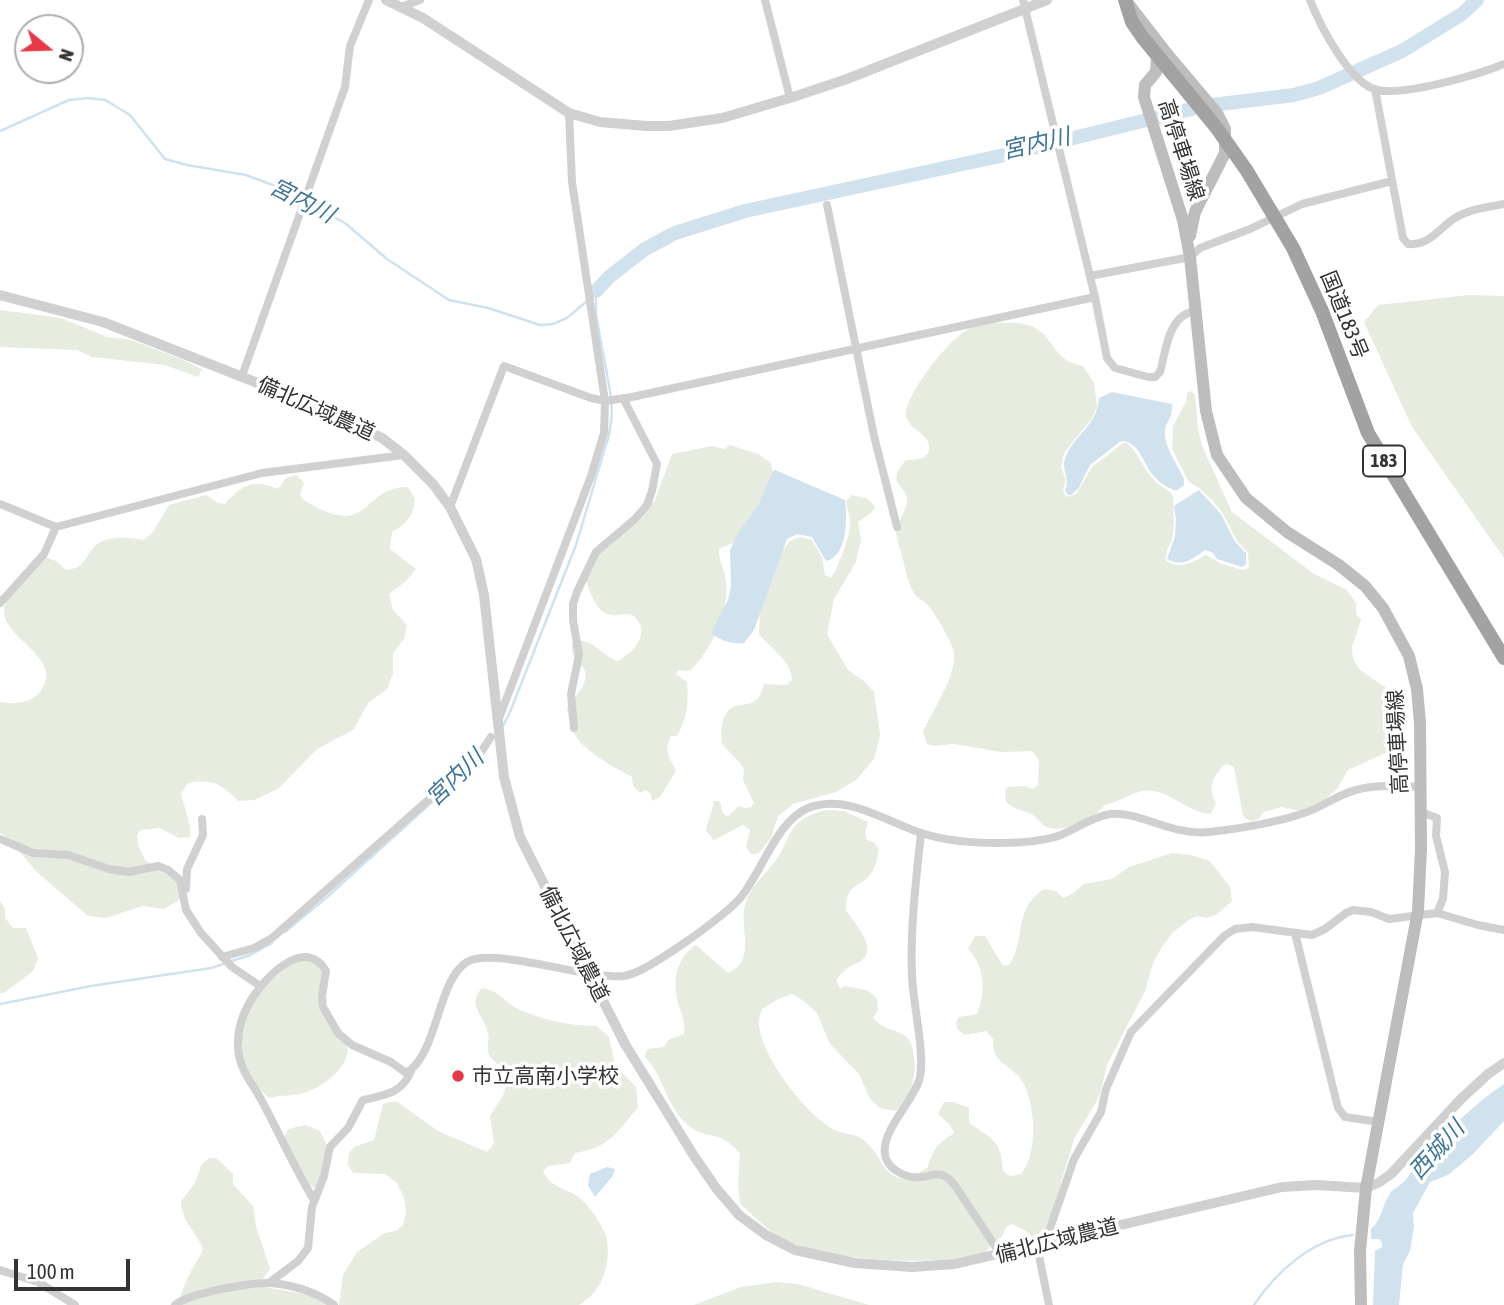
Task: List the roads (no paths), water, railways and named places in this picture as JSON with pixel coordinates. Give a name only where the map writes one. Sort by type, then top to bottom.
[{"type":"highway","name":"国道183号","points":[[1125,0],[1132,22],[1157,58],[1216,127],[1293,248],[1322,311],[1368,433],[1504,658]]},
{"type":"main road","name":"高停車場線","points":[[1125,0],[1207,100],[1225,129],[1225,153],[1195,212],[1190,257]]},
{"type":"main road","name":"高停車場線","points":[[1157,58],[1156,72],[1145,85],[1147,111],[1183,219],[1190,257],[1206,411],[1217,455],[1246,498],[1266,516],[1339,565],[1365,586],[1383,608],[1409,656],[1417,689],[1421,787],[1417,918],[1366,1188],[1360,1251],[1361,1305]]},
{"type":"street","points":[[242,376],[345,87],[350,46],[369,0]]},
{"type":"street","points":[[386,0],[423,18],[569,113],[600,122],[646,126],[670,126],[722,118],[790,98],[847,79],[1024,5],[1047,0]]},
{"type":"street","points":[[401,7],[419,0]]},
{"type":"street","points":[[765,0],[790,98]]},
{"type":"street","points":[[1310,0],[1330,43],[1360,79],[1375,89],[1393,91],[1422,87],[1504,64]]},
{"type":"street","points":[[1024,5],[1095,297],[1107,358],[1115,368],[1155,377],[1160,372],[1173,326],[1187,312],[1195,311]]},
{"type":"street","points":[[1375,89],[1404,238],[1408,244],[1424,243],[1456,217],[1476,209],[1504,204]]},
{"type":"street","points":[[226,960],[272,938],[479,755],[496,733],[604,433],[605,401],[572,182],[569,113]]},
{"type":"street","points":[[1090,276],[1190,257],[1200,248],[1250,229],[1302,204],[1392,181]]},
{"type":"street","points":[[827,205],[874,436],[897,527]]},
{"type":"street","name":"備北広域農道","points":[[0,295],[103,323],[242,376],[359,425],[404,455],[433,484],[450,507],[475,558],[484,595],[496,733],[508,798],[520,838],[625,1044],[694,1156],[739,1215],[766,1236],[795,1250],[855,1263],[936,1266],[1001,1255],[1282,1187],[1316,1185],[1366,1188]]},
{"type":"street","points":[[450,507],[504,366],[605,401],[1095,297]]},
{"type":"street","points":[[574,728],[571,694],[579,655],[573,604],[596,552],[635,519],[647,505],[657,464],[623,398]]},
{"type":"street","points":[[0,504],[56,527],[262,473],[404,455]]},
{"type":"street","points":[[0,603],[44,554],[56,527]]},
{"type":"street","points":[[269,1283],[298,1261],[308,1248],[309,1220],[314,1200],[321,1188],[330,1147],[348,1128],[360,1103],[404,1085],[438,1020],[452,976],[471,959],[494,957],[624,976],[642,970],[721,917],[741,898],[784,828],[796,815],[810,807],[834,803],[852,806],[921,833],[958,842],[1029,842],[1061,835],[1111,814],[1126,814],[1173,830],[1209,832],[1307,812],[1354,790],[1377,786],[1421,787]]},
{"type":"street","points":[[1421,812],[1437,818],[1437,844],[1445,872],[1443,899],[1437,913]]},
{"type":"street","points":[[184,895],[187,888],[187,869],[203,835],[202,819]]},
{"type":"street","points":[[921,833],[912,976],[920,1078],[889,1132],[884,1149],[892,1170],[918,1178],[939,1174],[947,1177],[1001,1255]]},
{"type":"street","points":[[0,839],[33,853],[68,855],[119,871],[138,872],[158,866],[178,877],[186,910],[192,921],[226,960],[260,986]]},
{"type":"street","points":[[1049,1305],[1041,1245],[1074,1159],[1101,1112],[1106,1089],[1132,1032],[1224,936],[1236,929],[1252,927],[1312,935],[1353,910],[1371,912],[1389,919],[1437,913],[1504,930]]},
{"type":"street","points":[[1296,933],[1338,1108],[1345,1117],[1379,1122]]},
{"type":"street","points":[[314,1200],[294,1168],[262,1101],[247,1081],[241,1063],[237,1034],[243,1015],[260,986],[294,958],[303,955],[315,958],[326,971],[323,1007],[338,1033],[352,1045],[394,1064],[402,1073],[411,1071]]},
{"type":"street","points":[[1366,1188],[1391,1174],[1461,1099],[1504,1063]]},
{"type":"street","points":[[0,1270],[38,1282],[75,1305]]},
{"type":"street","points":[[175,1305],[180,1300],[202,1294],[269,1283],[312,1293],[334,1305]]},
{"type":"water","points":[[1112,392],[1172,404],[1165,436],[1184,479],[1184,485],[1176,491],[1158,480],[1133,445],[1121,441],[1090,465],[1078,489],[1071,495],[1065,491],[1065,459],[1073,443],[1094,416],[1099,398]]},
{"type":"water","points":[[775,470],[845,500],[846,526],[842,544],[839,552],[826,561],[812,537],[797,534],[787,539],[754,630],[744,643],[726,641],[711,633],[728,600],[731,587],[730,550],[738,533],[758,506]]},
{"type":"water","points":[[1199,490],[1221,514],[1235,542],[1246,553],[1246,564],[1242,567],[1217,559],[1212,552],[1205,550],[1183,562],[1167,559],[1175,536],[1174,506]]},
{"type":"water","name":"西城川","points":[[1504,1084],[1504,1121],[1473,1154],[1448,1175],[1430,1182],[1413,1213],[1414,1227],[1410,1251],[1403,1264],[1399,1305],[1373,1305],[1375,1251],[1382,1247],[1382,1243],[1379,1239],[1371,1239],[1371,1229],[1378,1221],[1388,1197],[1450,1130]]},
{"type":"water","points":[[607,1167],[615,1169],[612,1177],[595,1197],[588,1185],[590,1174]]},
{"type":"waterway","name":"宮内川","points":[[596,291],[609,277],[645,249],[675,233],[745,211],[1000,156],[1204,106],[1294,95],[1319,88],[1402,51],[1462,14],[1477,0]]},
{"type":"waterway","name":"宮内川","points":[[0,131],[69,100],[105,100],[130,115],[165,159],[246,175],[278,187],[345,223],[387,259],[449,300],[488,308],[540,325],[553,324],[567,318],[587,301]]},
{"type":"waterway","name":"宮内川","points":[[503,726],[576,545],[609,435],[611,396],[596,315],[596,291]]},
{"type":"waterway","name":"宮内川","points":[[285,932],[453,783]]},
{"type":"waterway","name":"宮内川","points":[[0,1004],[91,986],[211,968],[250,955],[272,943]]},
{"type":"waterway","points":[[1254,1305],[1273,1281],[1296,1259],[1323,1243],[1353,1235]]},
{"type":"place","name":"市立高南小学校","points":[[458,1076]]}]
